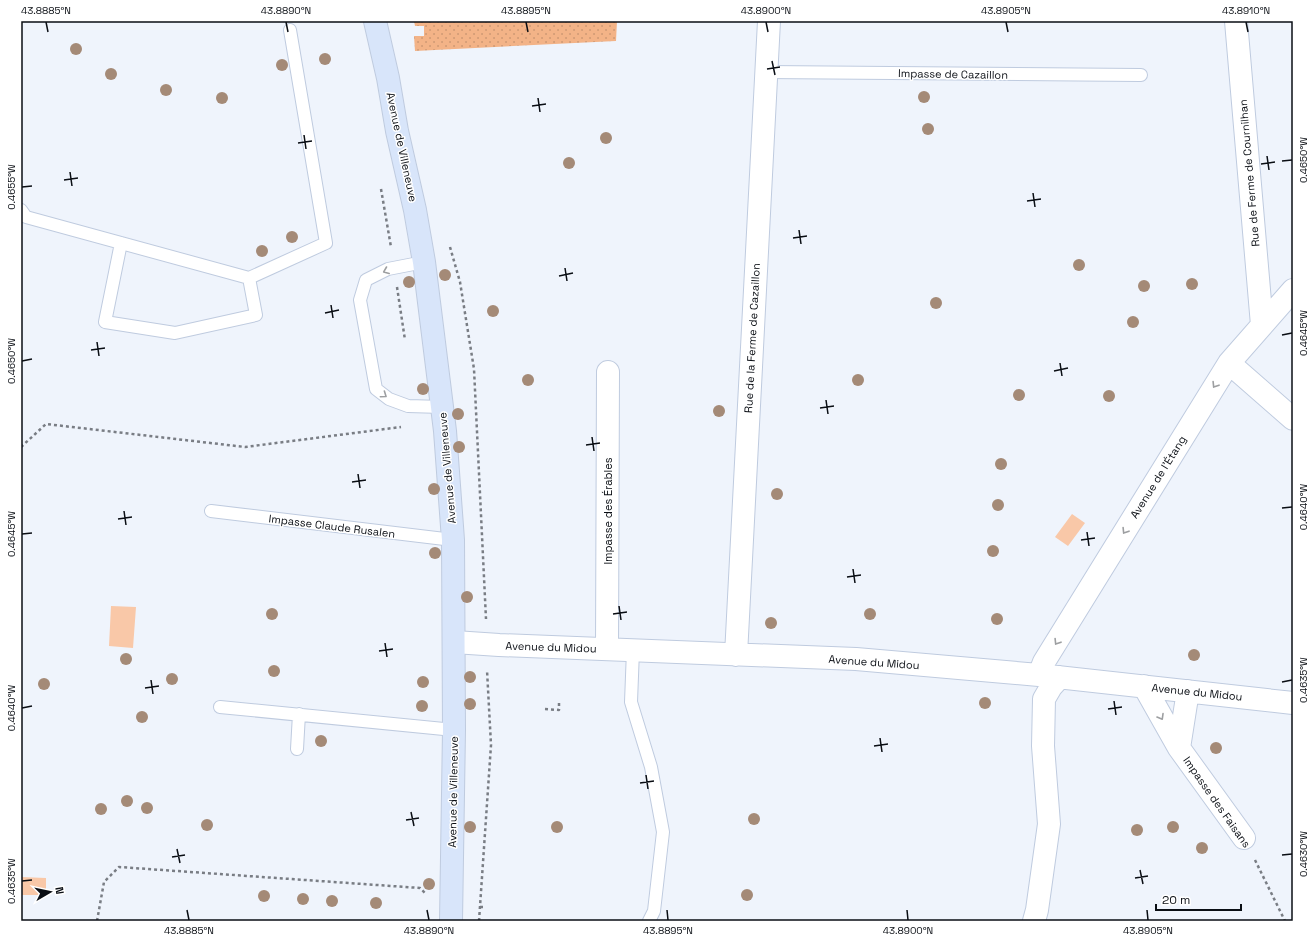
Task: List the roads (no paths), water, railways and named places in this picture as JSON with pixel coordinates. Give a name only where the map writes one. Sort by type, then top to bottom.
[{"type":"main road","name":"Avenue de Villeneuve","points":[[376,21],[397,131],[415,210],[424,262],[442,406],[453,540],[454,730],[451,921]]},
{"type":"street","name":"Rue de la Ferme de Cazaillon","points":[[736,655],[765,72],[769,21]]},
{"type":"street","name":"Rue de Ferme de Cournilhan","points":[[1236,21],[1262,325]]},
{"type":"street","name":"Avenue de l'Étang","points":[[1043,746],[1044,700],[1051,687],[1041,675],[1044,662],[1228,363],[1293,290]]},
{"type":"street","points":[[1228,363],[1293,419]]},
{"type":"street","name":"Impasse des Érables","points":[[607,649],[608,372]]},
{"type":"street","name":"Avenue du Midou","points":[[454,642],[856,659],[1041,675],[1293,703]]},
{"type":"street","points":[[1034,921],[1037,910],[1049,824],[1043,746],[1029,685],[1041,675]]},
{"type":"street","name":"Impasse des Faisans","points":[[1144,686],[1179,748],[1244,838]]},
{"type":"street","name":"Impasse des Faisans","points":[[1179,748],[1188,691]]},
{"type":"lane","points":[[21,210],[26,217],[249,278],[326,243],[290,30]]},
{"type":"lane","name":"Impasse de Cazaillon","points":[[765,72],[1141,76]]},
{"type":"lane","points":[[121,243],[105,322],[175,333],[256,315],[249,278]]},
{"type":"lane","points":[[424,262],[394,268],[366,280],[360,300],[376,389],[389,399],[408,406],[442,406]]},
{"type":"lane","name":"Impasse Claude Rusalen","points":[[211,511],[453,540]]},
{"type":"lane","points":[[633,650],[631,702],[650,767],[663,832],[654,911],[649,921]]},
{"type":"lane","points":[[220,707],[454,730]]},
{"type":"lane","points":[[297,749],[299,714]]}]
